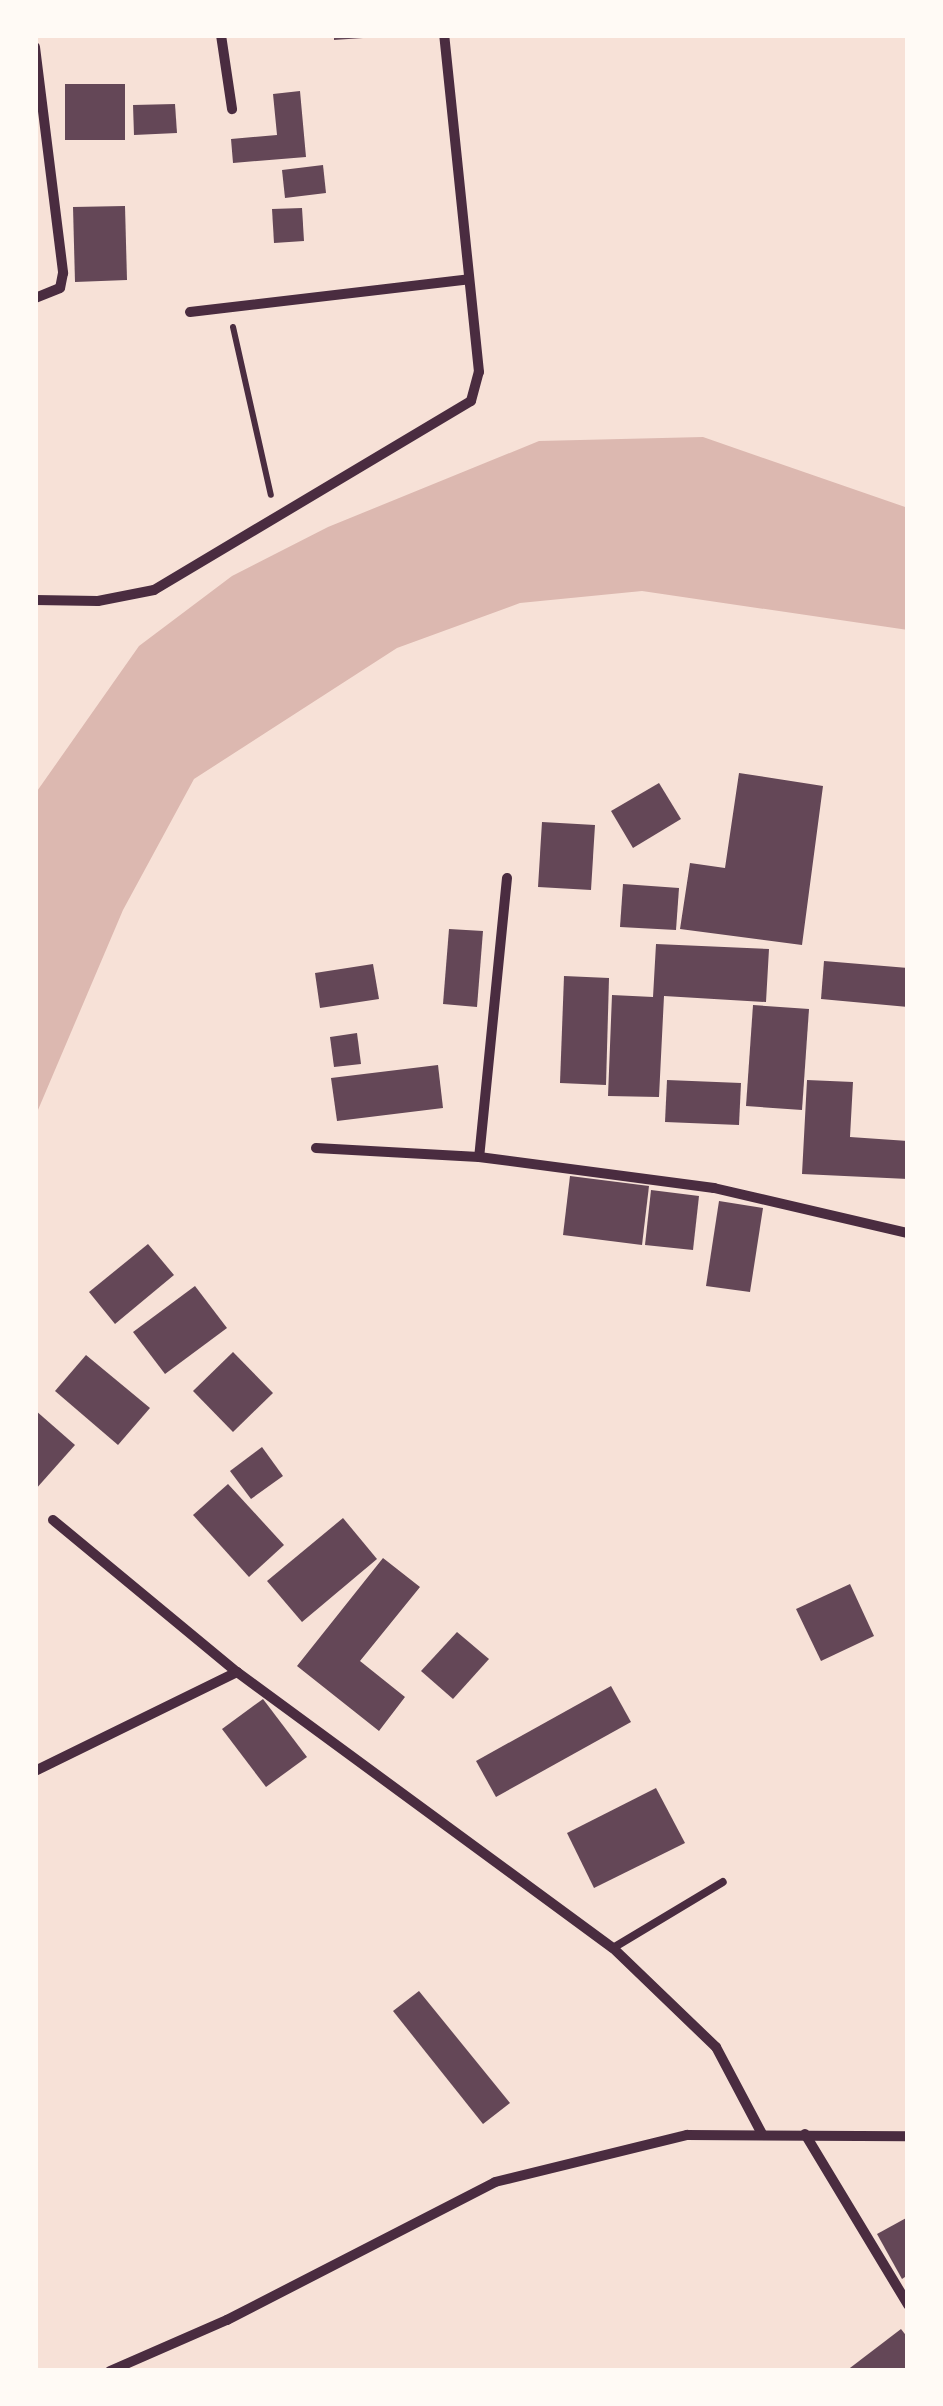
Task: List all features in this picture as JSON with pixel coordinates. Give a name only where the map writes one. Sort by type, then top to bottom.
[{"type":"street","points":[[221,35],[232,109]]},
{"type":"street","points":[[35,600],[98,601],[154,590],[471,401],[479,372],[444,35]]},
{"type":"street","points":[[35,48],[39,118],[64,273],[60,288],[35,298]]},
{"type":"street","points":[[190,312],[468,279]]},
{"type":"street","points":[[479,1157],[507,878]]},
{"type":"street","points":[[316,1148],[479,1157],[714,1188],[908,1232]]},
{"type":"street","points":[[53,1520],[237,1672],[613,1948],[716,2047],[762,2134]]},
{"type":"street","points":[[35,1771],[237,1672]]},
{"type":"street","points":[[806,2134],[908,2305]]},
{"type":"street","points":[[110,2371],[227,2320],[495,2182],[687,2135],[908,2136]]},
{"type":"lane","points":[[613,1948],[723,1882]]},
{"type":"path","points":[[228,306],[276,516]]},
{"type":"shaded area","points":[[703,437],[908,508],[908,630],[642,591],[520,603],[397,648],[194,779],[123,910],[35,1117],[35,794],[139,646],[232,576],[328,527],[539,441]]},
{"type":"building","points":[[334,35],[362,35],[363,38],[334,40]]},
{"type":"building","points":[[65,84],[125,84],[125,140],[65,140]]},
{"type":"building","points":[[300,91],[306,157],[233,163],[231,139],[277,135],[273,94]]},
{"type":"building","points":[[175,104],[177,133],[134,135],[133,105]]},
{"type":"building","points":[[323,165],[326,193],[285,198],[282,170]]},
{"type":"building","points":[[125,206],[127,280],[75,282],[73,207]]},
{"type":"building","points":[[302,208],[304,241],[274,243],[272,209]]},
{"type":"building","points":[[739,773],[823,786],[802,945],[680,929],[690,863],[725,868]]},
{"type":"building","points":[[659,783],[681,819],[633,848],[611,811]]},
{"type":"building","points":[[542,822],[595,825],[591,890],[538,887]]},
{"type":"building","points":[[623,884],[679,888],[676,930],[620,927]]},
{"type":"building","points":[[449,929],[483,931],[477,1007],[443,1004]]},
{"type":"building","points":[[656,944],[769,949],[766,1002],[664,996],[659,1097],[608,1096],[612,995],[653,997]]},
{"type":"building","points":[[824,961],[908,968],[908,1007],[821,999]]},
{"type":"building","points":[[373,964],[379,999],[320,1008],[315,973]]},
{"type":"building","points":[[564,976],[609,978],[606,1085],[560,1083]]},
{"type":"building","points":[[753,1005],[809,1009],[802,1110],[746,1106]]},
{"type":"building","points":[[357,1033],[361,1064],[334,1067],[330,1037]]},
{"type":"building","points":[[438,1065],[443,1108],[337,1121],[331,1078]]},
{"type":"building","points":[[667,1080],[741,1083],[739,1125],[665,1122]]},
{"type":"building","points":[[807,1080],[853,1082],[850,1137],[908,1141],[908,1179],[802,1174]]},
{"type":"building","points":[[570,1176],[649,1186],[642,1245],[563,1235]]},
{"type":"building","points":[[651,1190],[699,1196],[693,1250],[645,1245]]},
{"type":"building","points":[[719,1201],[763,1208],[750,1292],[706,1286]]},
{"type":"building","points":[[148,1244],[174,1275],[115,1324],[89,1292]]},
{"type":"building","points":[[195,1286],[227,1328],[165,1374],[133,1332]]},
{"type":"building","points":[[233,1352],[273,1393],[233,1432],[193,1391]]},
{"type":"building","points":[[86,1355],[150,1408],[118,1445],[55,1391]]},
{"type":"building","points":[[35,1410],[75,1445],[35,1490]]},
{"type":"building","points":[[262,1447],[283,1476],[251,1499],[230,1471]]},
{"type":"building","points":[[228,1484],[284,1545],[249,1577],[193,1515]]},
{"type":"building","points":[[343,1518],[377,1559],[302,1622],[267,1581]]},
{"type":"building","points":[[383,1558],[420,1587],[360,1661],[405,1697],[379,1731],[297,1666]]},
{"type":"building","points":[[850,1584],[874,1636],[821,1661],[796,1609]]},
{"type":"building","points":[[457,1632],[489,1659],[453,1699],[421,1671]]},
{"type":"building","points":[[611,1686],[631,1722],[496,1797],[476,1761]]},
{"type":"building","points":[[263,1699],[307,1757],[266,1787],[222,1729]]},
{"type":"building","points":[[656,1788],[685,1843],[594,1888],[567,1833]]},
{"type":"building","points":[[419,1991],[510,2103],[483,2124],[393,2011]]},
{"type":"building","points":[[908,2217],[908,2275],[902,2279],[877,2234]]},
{"type":"building","points":[[901,2329],[908,2338],[908,2371],[846,2371]]}]
